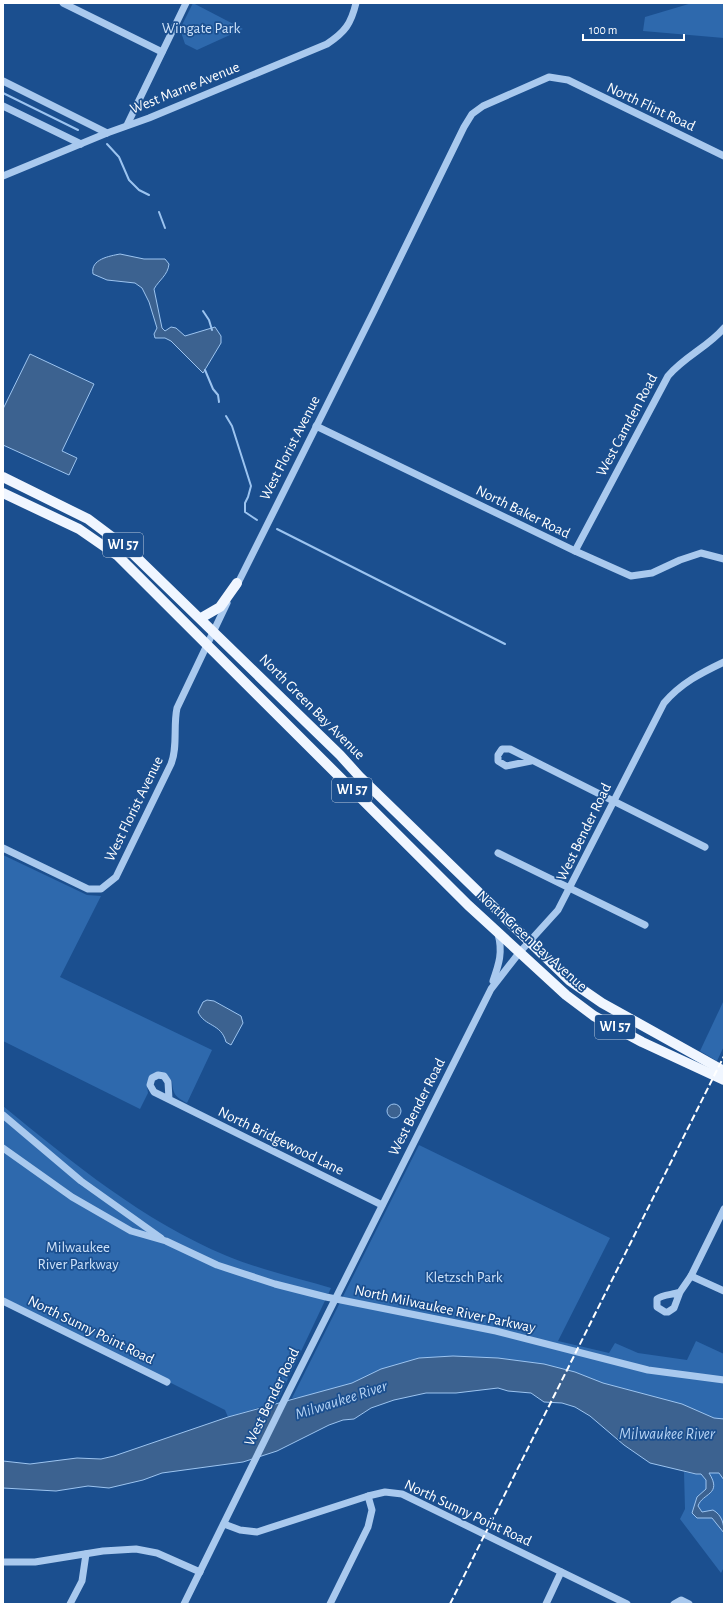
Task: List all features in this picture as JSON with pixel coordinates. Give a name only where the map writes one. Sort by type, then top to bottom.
[{"type":"main road","name":"North Green Bay Avenue","points":[[3,476],[88,519],[128,549],[214,630],[359,776],[570,981],[602,1003],[724,1071]]},
{"type":"main road","name":"North Green Bay Avenue","points":[[3,493],[79,529],[118,556],[263,702],[498,934],[566,995],[594,1016],[642,1042],[724,1080]]},
{"type":"main road","points":[[201,618],[220,607],[237,583]]},
{"type":"main road","points":[[253,692],[265,680]]},
{"type":"main road","points":[[263,702],[275,690]]},
{"type":"street","points":[[63,3],[162,52]]},
{"type":"street","points":[[127,125],[186,3]]},
{"type":"street","name":"West Marne Avenue","points":[[3,176],[127,125],[149,118],[327,44],[341,35],[349,24],[356,3]]},
{"type":"street","name":"West Florist Avenue","points":[[3,848],[88,889],[101,889],[116,877],[171,764],[174,753],[174,722],[177,708],[237,583],[467,121],[483,106],[550,78],[568,80]]},
{"type":"street","name":"North Flint Road","points":[[568,80],[724,156]]},
{"type":"street","points":[[3,81],[107,133]]},
{"type":"street","points":[[3,106],[81,144]]},
{"type":"street","name":"West Camden Road","points":[[575,551],[668,376],[679,363],[716,338],[724,328]]},
{"type":"street","name":"North Baker Road","points":[[316,426],[575,551],[631,576],[652,573],[680,560],[701,553],[724,559]]},
{"type":"street","name":"West Bender Road","points":[[184,1604],[491,989],[529,941],[551,920],[570,888],[664,703],[679,687],[691,678],[724,662]]},
{"type":"street","points":[[531,761],[705,847]]},
{"type":"street","points":[[498,853],[645,925]]},
{"type":"street","points":[[491,989],[501,957],[501,944],[498,934]]},
{"type":"street","name":"North Bridgewood Lane","points":[[169,1099],[382,1205]]},
{"type":"street","name":"North Milwaukee River Parkway","points":[[3,1114],[81,1181],[166,1241]]},
{"type":"street","name":"North Milwaukee River Parkway","points":[[3,1148],[46,1180],[100,1214],[132,1231],[166,1241],[218,1264],[275,1284],[335,1299],[496,1331],[648,1370],[724,1380]]},
{"type":"street","points":[[680,1292],[691,1276],[724,1209]]},
{"type":"street","points":[[691,1276],[724,1291]]},
{"type":"street","name":"North Sunny Point Road","points":[[3,1301],[167,1382]]},
{"type":"street","name":"North Sunny Point Road","points":[[224,1524],[240,1530],[257,1532],[368,1496],[384,1492],[402,1494],[627,1604]]},
{"type":"street","points":[[330,1604],[368,1527],[372,1510],[368,1496]]},
{"type":"street","points":[[3,1562],[35,1562],[124,1549],[148,1550],[170,1558],[200,1572]]},
{"type":"street","points":[[70,1604],[82,1581],[86,1554]]},
{"type":"street","points":[[546,1604],[561,1572]]},
{"type":"street","points":[[674,1604],[681,1600],[689,1604]]},
{"type":"green space","name":"Wingate Park","points":[[193,3],[243,29],[197,50],[185,44],[180,29]]},
{"type":"green space","points":[[692,3],[724,3],[724,38],[643,31],[645,17]]},
{"type":"green space","points":[[3,855],[87,895],[101,896],[60,977],[212,1050],[187,1103],[175,1095],[172,1081],[164,1073],[147,1086],[148,1093],[140,1109],[3,1041]]},
{"type":"green space","points":[[724,1000],[724,1046],[717,1061],[700,1051]]},
{"type":"green space","name":"Milwaukee River Parkway","points":[[3,1106],[82,1169],[166,1226],[196,1242],[239,1261],[331,1288],[277,1402],[228,1417],[225,1410],[3,1299]]},
{"type":"green space","name":"Kletzsch Park","points":[[419,1145],[610,1238],[558,1341],[609,1353],[615,1343],[638,1353],[687,1360],[696,1341],[724,1354],[724,1451],[533,1379],[292,1398]]},
{"type":"green space","points":[[684,1472],[696,1474],[716,1472],[719,1473],[724,1480],[724,1567],[721,1573],[680,1519],[685,1509]]},
{"type":"water","points":[[120,254],[144,259],[165,259],[169,264],[165,274],[154,289],[162,328],[165,331],[171,327],[176,328],[185,336],[215,327],[221,336],[221,343],[203,373],[171,341],[165,338],[155,338],[154,334],[157,328],[149,302],[142,288],[135,283],[107,280],[93,274],[95,265],[102,259]]},
{"type":"water","points":[[30,354],[94,384],[62,451],[77,458],[69,475],[3,445],[3,409]]},
{"type":"water","points":[[207,1000],[214,1001],[241,1016],[243,1023],[231,1045],[226,1042],[224,1036],[217,1028],[201,1017],[198,1012],[203,1002]]},
{"type":"water","points":[[391,1104],[397,1104],[401,1108],[401,1114],[397,1118],[391,1118],[387,1114],[387,1108]]},
{"type":"water","name":"Milwaukee River","points":[[453,1356],[498,1358],[544,1364],[575,1372],[603,1383],[682,1404],[714,1418],[724,1419],[724,1480],[719,1473],[709,1473],[713,1480],[713,1490],[703,1498],[698,1506],[702,1512],[713,1510],[719,1514],[723,1523],[724,1533],[712,1518],[697,1518],[692,1513],[697,1497],[706,1489],[706,1480],[701,1474],[650,1463],[624,1445],[590,1416],[575,1407],[562,1403],[544,1402],[531,1393],[508,1391],[498,1388],[456,1393],[426,1393],[394,1400],[371,1408],[354,1419],[343,1420],[329,1425],[277,1451],[243,1462],[162,1473],[143,1480],[109,1488],[88,1486],[56,1491],[3,1488],[3,1461],[30,1464],[77,1458],[101,1459],[114,1456],[228,1417],[352,1383],[381,1369],[419,1358]]},
{"type":"waterway","points":[[3,93],[78,130]]},
{"type":"waterway","points":[[107,144],[119,157],[129,180],[139,190],[149,195]]},
{"type":"waterway","points":[[159,212],[165,228]]},
{"type":"waterway","points":[[203,311],[209,320],[212,330]]},
{"type":"waterway","points":[[205,370],[213,389],[218,395],[219,402]]},
{"type":"waterway","points":[[226,416],[232,426],[251,486],[245,503],[245,512],[257,520]]},
{"type":"waterway","points":[[277,529],[505,644]]},
{"type":"railway","points":[[450,1604],[724,1056]]}]
